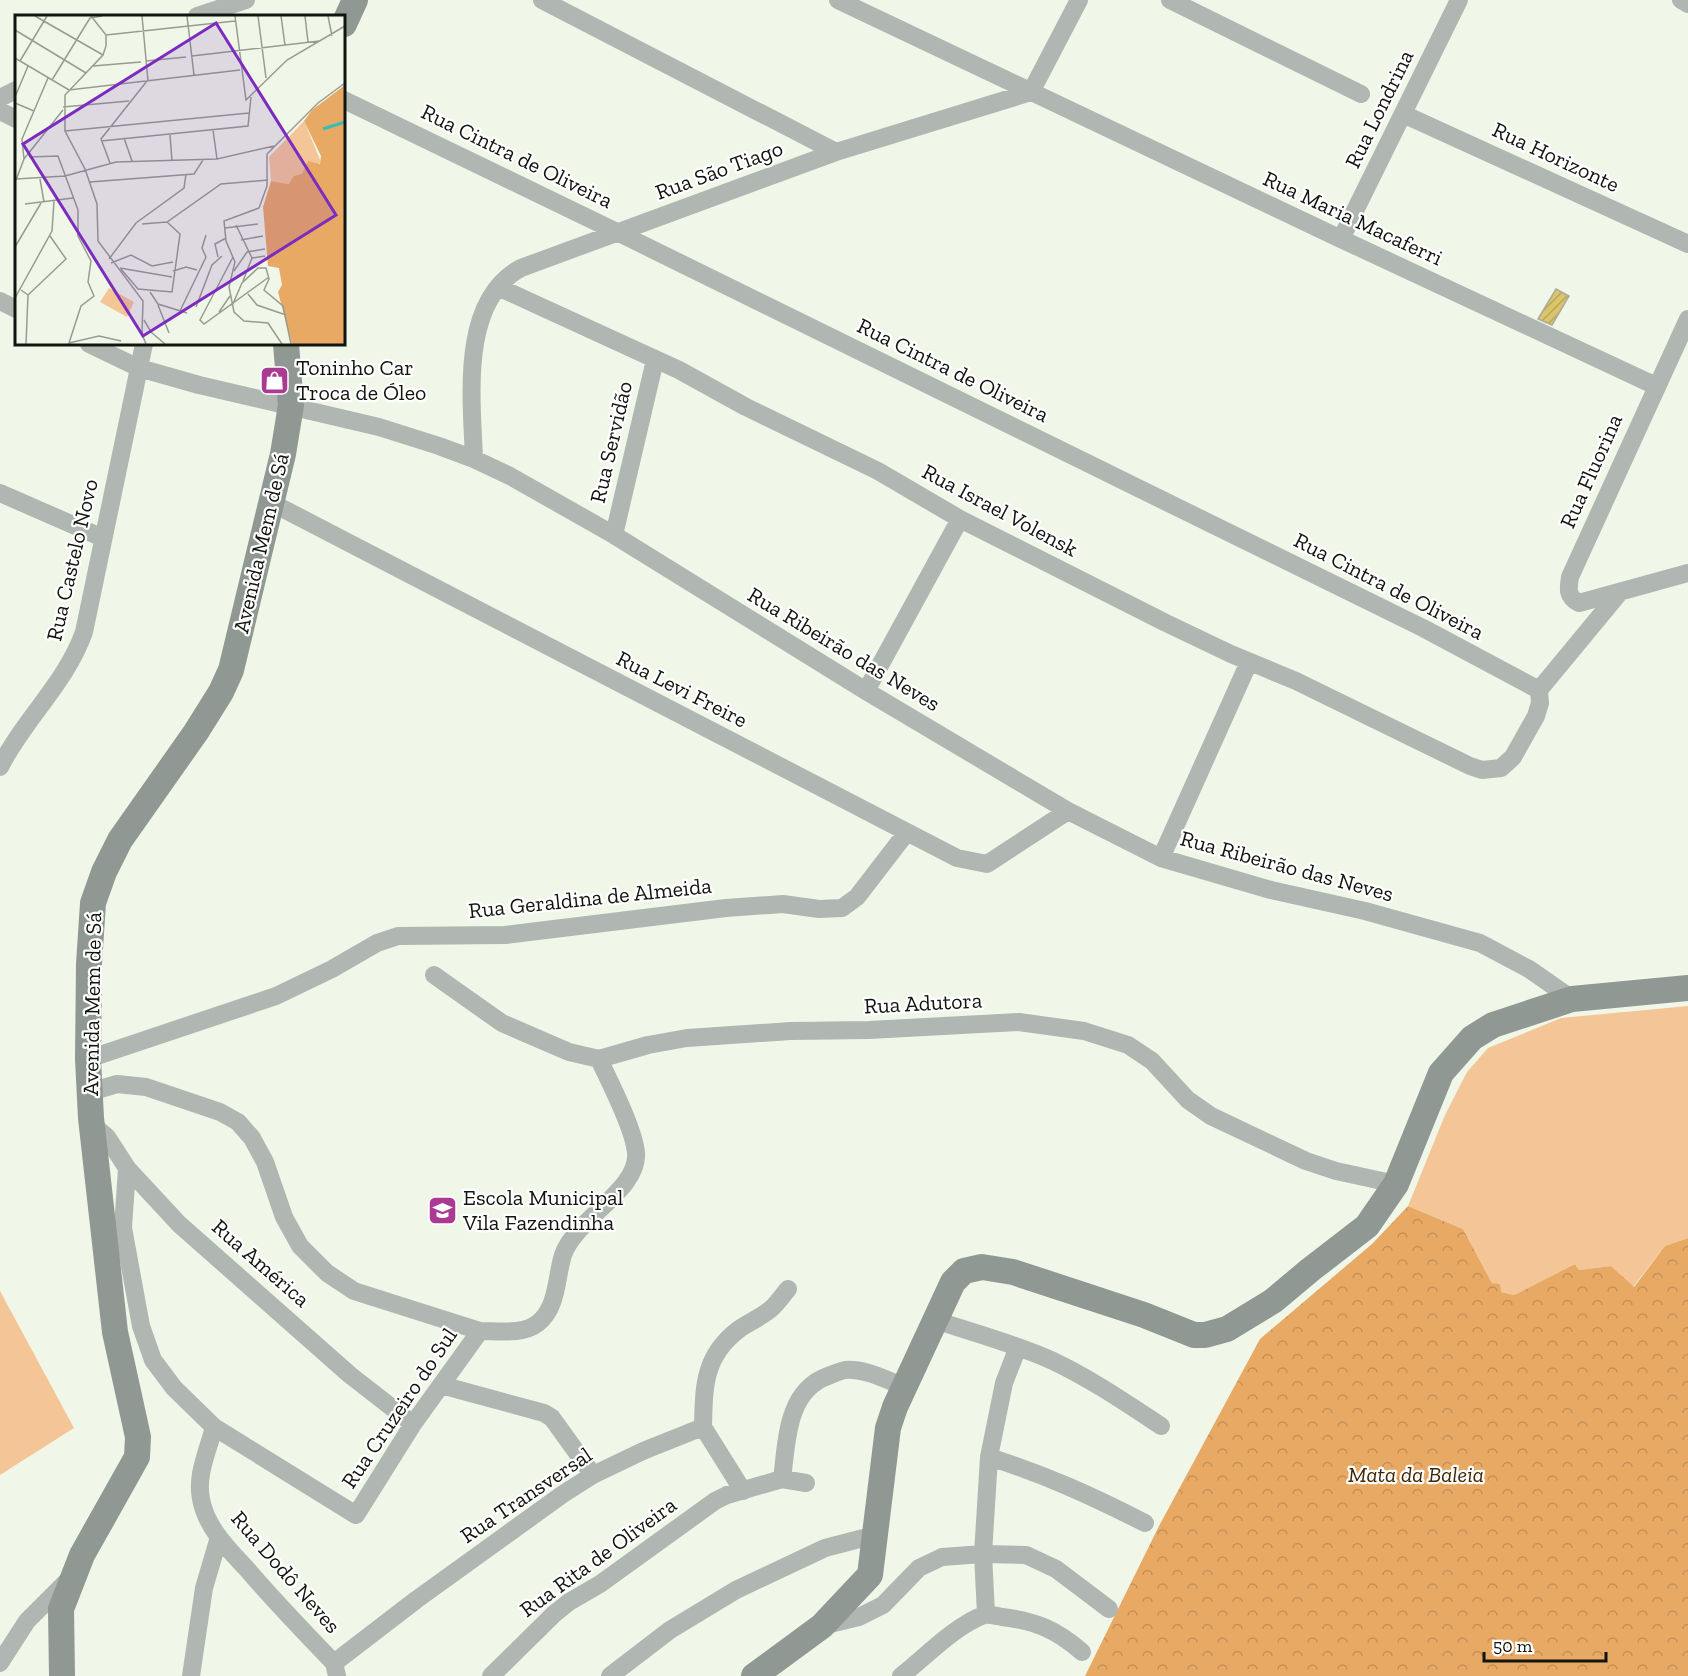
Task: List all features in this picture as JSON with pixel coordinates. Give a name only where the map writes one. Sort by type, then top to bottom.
[{"type":"street","points":[[200,15],[246,0]]},
{"type":"street","points":[[345,22],[355,0]]},
{"type":"street","points":[[542,0],[836,152]]},
{"type":"street","name":"Rua Maria Macaferri","points":[[838,0],[1656,386]]},
{"type":"street","points":[[1031,92],[1080,0]]},
{"type":"street","points":[[1170,0],[1361,94]]},
{"type":"street","name":"Rua Londrina","points":[[1341,239],[1459,0]]},
{"type":"street","points":[[1681,0],[1688,4]]},
{"type":"street","points":[[0,98],[15,90]]},
{"type":"street","name":"Rua São Tiago","points":[[474,459],[471,372],[482,320],[489,300],[510,274],[836,152],[1031,92]]},
{"type":"street","name":"Rua Cintra de Oliveira","points":[[345,100],[1423,628],[1539,690]]},
{"type":"street","points":[[0,111],[15,118]]},
{"type":"street","name":"Rua Horizonte","points":[[1403,114],[1688,244]]},
{"type":"street","name":"Rua Israel Volensk","points":[[498,287],[679,370],[746,407],[878,471],[960,519],[1156,618],[1249,662],[1296,681],[1414,740],[1482,770],[1501,768],[1513,757],[1536,716],[1540,703],[1539,690]]},
{"type":"street","points":[[0,301],[15,308]]},
{"type":"street","name":"Rua Fluorina","points":[[1620,592],[1579,603],[1573,600],[1568,592],[1570,577],[1688,319]]},
{"type":"street","name":"Rua Ribeirão das Neves","points":[[90,345],[139,368],[200,385],[379,427],[474,459],[614,535],[866,692],[1068,811],[1161,858],[1271,890],[1365,911],[1480,943],[1529,969],[1572,999]]},
{"type":"street","name":"Rua Castelo Novo","points":[[0,767],[63,676],[84,632],[144,345]]},
{"type":"street","name":"Avenida Mem de Sá","points":[[0,1663],[27,1621],[73,1576],[82,1555],[137,1457],[138,1437],[115,1332],[92,1124],[88,1059],[89,964],[93,903],[104,872],[120,840],[196,732],[221,692],[231,670],[284,454],[291,405],[286,345]]},
{"type":"street","name":"Rua Servidão","points":[[614,535],[655,360]]},
{"type":"street","points":[[0,493],[104,538]]},
{"type":"street","name":"Rua Levi Freire","points":[[272,503],[957,858],[987,864],[1068,811]]},
{"type":"street","points":[[866,692],[960,519]]},
{"type":"street","points":[[1539,690],[1620,592],[1688,573]]},
{"type":"street","points":[[1161,858],[1249,662]]},
{"type":"street","name":"Rua Geraldina de Almeida","points":[[88,1059],[276,996],[332,969],[377,943],[399,936],[505,935],[726,908],[783,904],[819,909],[842,908],[857,897],[907,832]]},
{"type":"street","name":"Rua Adutora","points":[[434,975],[502,1023],[569,1052],[600,1059],[648,1045],[687,1038],[791,1031],[869,1030],[1019,1022],[1084,1031],[1128,1045],[1152,1061],[1188,1100],[1211,1116],[1306,1161],[1336,1172],[1396,1184]]},
{"type":"street","points":[[754,1676],[822,1626],[870,1575],[888,1428],[903,1386],[953,1282],[964,1271],[982,1267],[1013,1272],[1144,1315],[1194,1335],[1205,1335],[1227,1329],[1273,1301],[1367,1226],[1396,1184],[1442,1074],[1472,1038],[1493,1025],[1572,999],[1688,988]]},
{"type":"street","name":"Rua Cruzeiro do Sul","points":[[214,1427],[356,1515],[413,1424],[480,1331],[524,1330],[540,1322],[553,1300],[569,1241],[590,1217],[628,1182],[636,1154],[631,1133],[600,1059]]},
{"type":"street","points":[[90,1092],[117,1084],[146,1087],[220,1112],[238,1122],[252,1138],[265,1162],[284,1217],[300,1246],[327,1273],[354,1291],[480,1331]]},
{"type":"street","name":"Rua América","points":[[92,1124],[107,1137],[127,1168],[179,1224],[350,1375],[413,1424]]},
{"type":"street","points":[[127,1168],[123,1228],[141,1326],[153,1360],[174,1388],[214,1427]]},
{"type":"street","points":[[743,1491],[703,1427],[705,1382],[714,1357],[725,1342],[736,1331],[772,1307],[788,1289]]},
{"type":"street","points":[[935,1320],[1053,1361],[1161,1426]]},
{"type":"street","points":[[986,1614],[983,1554],[989,1457],[1004,1383],[1018,1347]]},
{"type":"street","points":[[806,1483],[782,1479],[788,1428],[797,1400],[817,1380],[845,1370],[864,1372],[903,1386]]},
{"type":"street","points":[[441,1385],[544,1413],[552,1418],[593,1475]]},
{"type":"street","name":"Rua Dodô Neves","points":[[214,1427],[200,1474],[201,1500],[219,1537],[336,1669]]},
{"type":"street","name":"Rua Transversal","points":[[336,1669],[444,1580],[563,1494],[593,1475],[643,1450],[703,1427]]},
{"type":"street","points":[[989,1457],[1071,1486],[1145,1523]]},
{"type":"street","name":"Rua Rita de Oliveira","points":[[492,1676],[531,1636],[569,1602],[600,1584],[715,1501],[727,1495],[782,1479]]},
{"type":"street","points":[[610,1676],[670,1630],[736,1590],[825,1548],[875,1535]]},
{"type":"street","points":[[191,1676],[204,1588],[219,1537]]},
{"type":"street","points":[[822,1626],[859,1617],[883,1605],[919,1568],[942,1557],[983,1554],[1026,1555],[1056,1569],[1109,1609]]},
{"type":"street","points":[[62,1676],[61,1609],[73,1576]]},
{"type":"street","points":[[902,1676],[960,1629],[986,1614],[1017,1618],[1041,1625],[1065,1637],[1082,1652]]},
{"type":"shaded area","points":[[1688,1006],[1688,1238],[1665,1246],[1633,1287],[1611,1266],[1579,1270],[1575,1264],[1514,1295],[1501,1292],[1492,1283],[1463,1229],[1408,1206],[1445,1115],[1467,1072],[1488,1048],[1561,1018]]},
{"type":"shaded area","points":[[0,1291],[74,1428],[0,1475]]},
{"type":"green space","name":"Mata da Baleia","points":[[1408,1206],[1463,1229],[1492,1283],[1500,1284],[1501,1292],[1514,1295],[1575,1264],[1579,1270],[1611,1266],[1634,1287],[1665,1246],[1688,1238],[1688,1676],[1085,1676],[1159,1526],[1260,1339],[1372,1244]]},
{"type":"building","points":[[1556,289],[1569,296],[1552,325],[1538,319]]},
{"type":"place","name":"Toninho Car Troca de Óleo","points":[[275,380]]},
{"type":"place","name":"Escola Municipal Vila Fazendinha","points":[[442,1210]]}]
